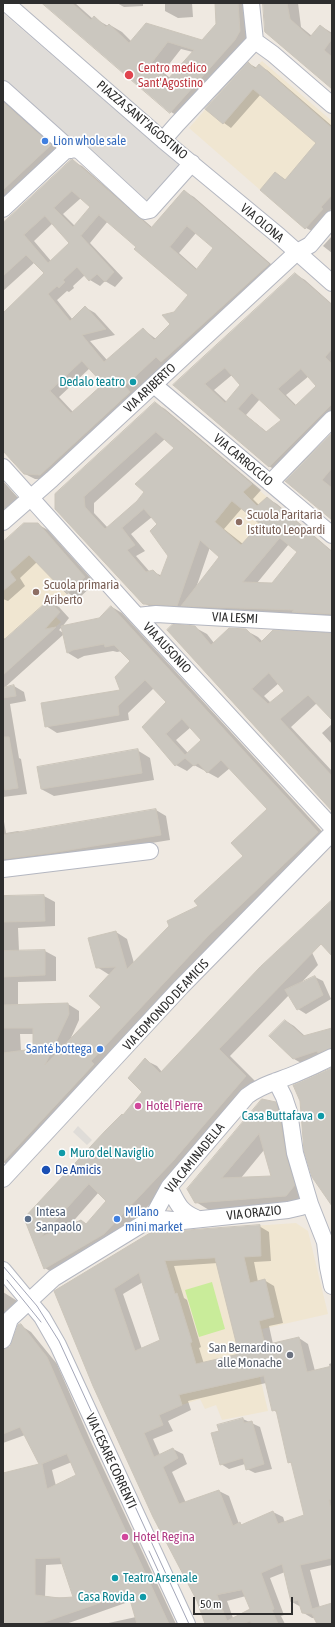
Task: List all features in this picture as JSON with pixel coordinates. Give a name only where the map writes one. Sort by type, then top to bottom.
[{"type":"street","name":"PIAZZA SANT'AGOSTINO","points":[[3,88],[71,150],[75,149],[80,151],[145,211],[150,210],[192,163],[163,140],[6,3]]},
{"type":"street","points":[[251,3],[255,41],[273,54],[332,105]]},
{"type":"street","points":[[163,140],[255,41]]},
{"type":"street","points":[[3,209],[65,151],[71,150]]},
{"type":"street","name":"VIA OLONA","points":[[192,163],[332,283]]},
{"type":"street","name":"VIA ARIBERTO","points":[[3,522],[297,252],[310,245],[332,219]]},
{"type":"street","name":"VIA CARROCCIO","points":[[154,384],[332,535]]},
{"type":"street","points":[[270,483],[332,419]]},
{"type":"street","name":"VIA AUSONIO","points":[[3,467],[137,616],[332,827]]},
{"type":"street","name":"VIA LESMI","points":[[137,616],[156,614],[332,624]]},
{"type":"street","name":"VIA EDMONDO DE AMICIS","points":[[3,1179],[181,987],[332,833]]},
{"type":"street","points":[[3,869],[150,851]]},
{"type":"street","name":"VIA CAMINADELLA","points":[[3,1340],[10,1319],[54,1278],[152,1218],[169,1187],[247,1096],[256,1090],[332,1057]]},
{"type":"street","points":[[276,1081],[289,1112],[295,1153],[310,1204],[330,1238],[328,1267],[332,1286]]},
{"type":"street","points":[[169,1187],[181,1210],[196,1218]]},
{"type":"street","name":"VIA ORAZIO","points":[[152,1218],[183,1221],[196,1218],[288,1210],[310,1204]]},
{"type":"street","name":"VIA CESARE CORRENTI","points":[[4,1274],[30,1301],[48,1326],[187,1624]]},
{"type":"shaded area","points":[[3,13],[178,164],[148,207],[3,80]]},
{"type":"shaded area","points":[[248,61],[255,68],[262,61],[332,121],[332,195],[321,207],[323,209],[305,229],[189,128]]},
{"type":"shaded area","name":"Scuola Paritaria Istituto Leopardi","points":[[241,474],[285,513],[236,571],[192,533]]},
{"type":"shaded area","name":"Scuola primaria Ariberto","points":[[24,523],[38,523],[85,577],[55,606],[60,612],[56,617],[61,622],[17,662],[3,663],[3,542]]},
{"type":"shaded area","points":[[78,1126],[92,1140],[87,1145],[73,1132]]},
{"type":"shaded area","points":[[296,1223],[308,1231],[328,1314],[262,1329],[272,1374],[260,1377],[268,1411],[222,1420],[216,1405],[205,1409],[200,1399],[182,1405],[150,1233]]},
{"type":"green space","points":[[212,1282],[225,1329],[199,1337],[185,1290]]},
{"type":"building","points":[[42,3],[72,3],[91,20],[94,16],[106,27],[109,24],[129,43],[146,23],[202,40],[216,24],[215,3],[238,3],[240,31],[235,40],[170,113]],"holes":[[[168,42],[194,50],[168,79],[151,64]]]},
{"type":"building","points":[[263,3],[287,3],[290,19],[310,37],[320,25],[332,35],[332,39],[324,50],[332,57],[332,89],[265,32]]},
{"type":"building","points":[[248,62],[255,69],[259,64],[332,128],[332,195],[321,207],[323,209],[305,229],[260,190],[275,172],[285,180],[316,143],[253,89],[223,124],[205,109]]},
{"type":"building","points":[[3,102],[51,145],[3,190]]},
{"type":"building","points":[[72,159],[151,228],[184,190],[269,264],[161,362],[156,357],[125,386],[130,392],[40,475],[24,474],[3,451],[3,313],[44,273],[26,255],[3,276],[3,223]],"holes":[[[72,191],[90,207],[73,227],[54,208]],[[99,215],[136,247],[134,249],[188,295],[174,312],[162,315],[170,324],[154,340],[143,328],[104,362],[82,335],[106,329],[85,306],[70,321],[48,294],[57,286],[59,288],[65,282],[63,280],[77,267],[89,281],[97,274],[105,282],[114,272],[81,236]],[[45,216],[69,243],[48,263],[24,235]],[[187,226],[213,248],[196,270],[170,247]],[[82,361],[103,384],[71,413],[50,391]]]},
{"type":"building","points":[[295,273],[332,305],[332,349],[325,357],[332,364],[332,404],[269,467],[173,385]],"holes":[[[225,368],[240,385],[225,403],[205,384]],[[301,369],[316,386],[295,406],[278,389]],[[252,393],[281,420],[266,432],[238,409]]]},
{"type":"building","points":[[155,402],[252,484],[243,492],[257,506],[267,497],[332,552],[332,614],[292,612],[294,610],[181,606],[219,557],[200,540],[177,606],[143,604],[55,509],[55,494]],"holes":[[[156,432],[174,448],[135,484],[144,492],[137,501],[105,529],[85,507],[84,497]],[[232,501],[260,524],[241,545],[215,522]],[[144,509],[157,524],[150,531],[168,556],[160,577],[153,570],[146,572],[127,550],[135,545],[122,528]],[[280,538],[297,552],[272,583],[243,582]]]},
{"type":"building","points":[[332,433],[332,468],[322,480],[332,488],[332,520],[285,481]]},
{"type":"building","points":[[24,523],[38,523],[85,577],[67,594],[29,555],[10,572],[16,580],[3,591],[3,542]]},
{"type":"building","points":[[49,600],[60,612],[45,629],[56,627],[3,675],[3,641]]},
{"type":"building","points":[[111,606],[318,832],[208,936],[91,1061],[94,1064],[3,1162],[3,1053],[33,1049],[33,1028],[3,1028],[3,1005],[68,1003],[69,1014],[45,1065],[101,1007],[89,996],[116,967],[96,968],[88,938],[116,931],[127,969],[169,926],[167,921],[198,906],[194,901],[243,856],[231,843],[267,809],[221,760],[207,773],[198,763],[194,766],[185,758],[175,766],[142,727],[166,702],[145,680],[118,706],[119,715],[45,727],[41,703],[120,690],[115,677],[130,661],[114,645],[105,647],[104,644],[73,650],[67,653],[61,626],[99,618]],"holes":[[[182,719],[201,740],[185,755],[166,734]]]},
{"type":"building","points":[[173,624],[195,626],[211,645],[229,628],[246,629],[260,643],[273,630],[332,633],[332,720],[308,695],[280,719],[332,776],[332,811],[167,630]],"holes":[[[269,673],[284,691],[268,704],[252,689]]]},
{"type":"building","points":[[14,685],[16,696],[3,698],[3,688]]},
{"type":"building","points":[[3,737],[9,737],[18,788],[5,790],[3,781]]},
{"type":"building","points":[[138,749],[142,773],[41,789],[37,767]]},
{"type":"building","points":[[156,809],[161,835],[51,853],[3,859],[3,835]]},
{"type":"building","points":[[44,895],[45,921],[3,922],[3,896]]},
{"type":"building","points":[[332,900],[332,956],[321,944],[219,1049],[246,1076],[173,1161],[104,1234],[44,1269],[24,1218],[105,1131],[122,1114],[123,1115],[142,1092],[128,1078],[145,1058],[160,1073],[260,967]],"holes":[[[89,1184],[106,1201],[86,1224],[81,1220],[41,1237]]]},
{"type":"building","points":[[45,950],[45,975],[3,977],[3,951]]},
{"type":"building","points":[[315,976],[323,995],[297,1010],[285,990]]},
{"type":"building","points":[[285,1020],[303,1036],[332,1028],[332,1048],[293,1059],[269,1036]]},
{"type":"building","points":[[332,1068],[332,1206],[312,1177],[304,1151],[300,1101],[293,1085]]},
{"type":"building","points":[[262,1099],[276,1102],[286,1156],[295,1185],[286,1196],[195,1203],[187,1189]],"holes":[[[259,1134],[271,1176],[222,1178]]]},
{"type":"building","points":[[260,1225],[261,1256],[244,1257],[250,1283],[265,1279],[274,1317],[259,1321],[265,1345],[299,1337],[307,1372],[332,1366],[332,1499],[329,1500],[332,1515],[332,1558],[300,1565],[312,1609],[332,1603],[332,1624],[317,1624],[312,1614],[302,1613],[298,1600],[291,1602],[282,1564],[261,1573],[274,1609],[272,1610],[278,1624],[252,1624],[250,1621],[242,1624],[205,1624],[197,1601],[153,1517],[93,1386],[54,1291],[150,1233]],"holes":[[[215,1258],[239,1354],[196,1364],[190,1343],[192,1342],[177,1293],[175,1294],[165,1261]],[[139,1273],[160,1340],[135,1351],[114,1289]],[[264,1376],[272,1411],[276,1410],[288,1463],[291,1462],[304,1515],[278,1524],[273,1511],[241,1525],[240,1522],[233,1526],[219,1490],[179,1504],[163,1467],[178,1458],[173,1448],[154,1457],[144,1433],[163,1425],[159,1415],[182,1405],[179,1395]],[[242,1590],[250,1609],[227,1621],[217,1595]]]},
{"type":"building","points":[[21,1324],[47,1357],[81,1435],[169,1624],[137,1624],[128,1593],[39,1624],[3,1624],[3,1473],[39,1464],[20,1427],[3,1434],[3,1349],[10,1347],[18,1325]],"holes":[[[67,1454],[76,1475],[47,1489],[42,1464]],[[60,1558],[73,1597],[59,1598],[35,1595],[35,1559]]]},
{"type":"building","points":[[243,1418],[244,1423],[252,1421],[264,1464],[246,1470],[243,1458],[220,1465],[211,1433],[219,1431],[217,1425]]},
{"type":"tram line","points":[[3,1266],[37,1306],[59,1341],[189,1624]]},
{"type":"tram line","points":[[7,1280],[41,1322]]},
{"type":"tram line","points":[[149,1551],[161,1577]]},
{"type":"place","name":"Centro medico Sant'Agostino","points":[[129,75]]},
{"type":"place","name":"Lion whole sale","points":[[45,141]]},
{"type":"place","name":"Dedalo teatro","points":[[133,382]]},
{"type":"place","name":"Scuola Paritaria Istituto Leopardi","points":[[239,522]]},
{"type":"place","name":"Scuola primaria Ariberto","points":[[36,592]]},
{"type":"place","name":"Santé bottega","points":[[100,1049]]},
{"type":"place","name":"Hotel Pierre","points":[[138,1106]]},
{"type":"place","name":"Casa Buttafava","points":[[321,1116]]},
{"type":"place","name":"Muro del Naviglio","points":[[62,1153]]},
{"type":"place","name":"De Amicis","points":[[46,1170]]},
{"type":"place","name":"Intesa Sanpaolo","points":[[28,1219]]},
{"type":"place","name":"MIlano mini market","points":[[117,1219]]},
{"type":"place","name":"San Bernardino alle Monache","points":[[290,1355]]},
{"type":"place","name":"Hotel Regina","points":[[125,1537]]},
{"type":"place","name":"Teatro Arsenale","points":[[115,1578]]},
{"type":"place","name":"Casa Rovida","points":[[143,1597]]}]
